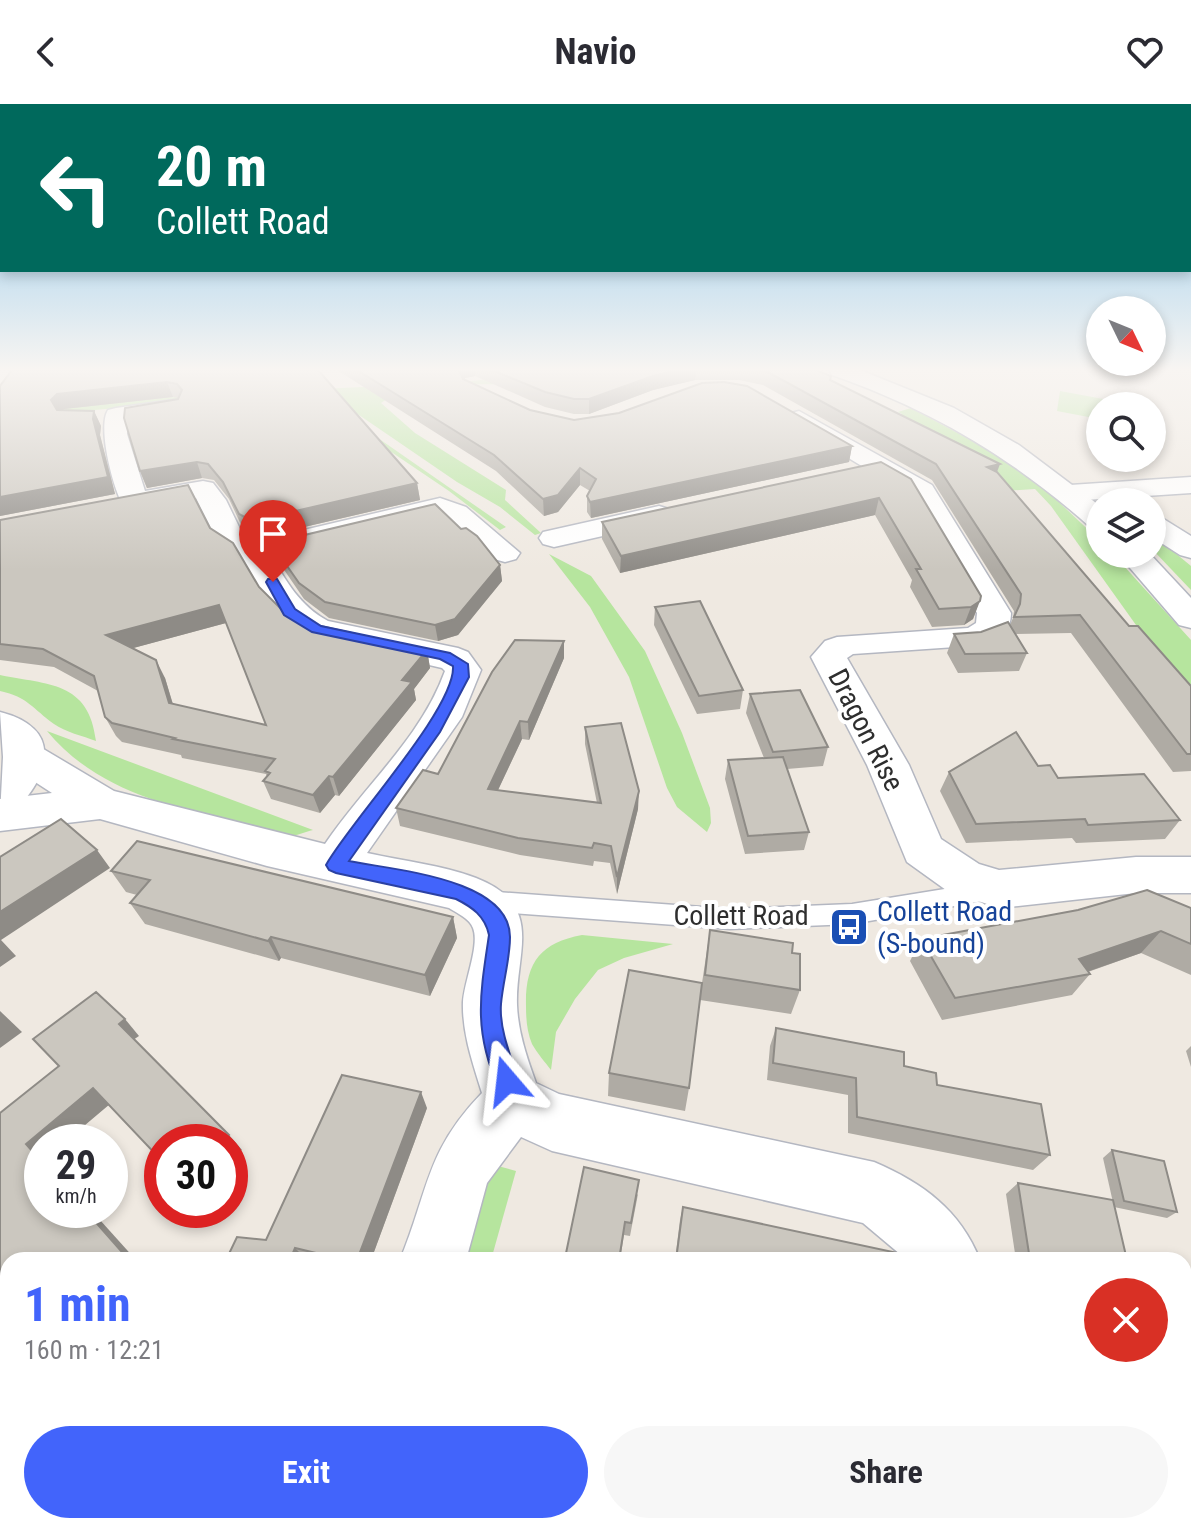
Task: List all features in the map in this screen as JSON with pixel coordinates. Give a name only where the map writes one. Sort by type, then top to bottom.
[{"type":"street","points":[[116,437],[134,501]]},
{"type":"street","name":"Dragon Rise","points":[[830,437],[922,491],[986,600],[995,621],[991,630],[973,638],[842,646],[832,652],[829,661],[888,765],[923,850],[963,877],[999,889]]},
{"type":"street","points":[[988,437],[1037,466],[1086,508]]},
{"type":"street","points":[[840,475],[880,466]]},
{"type":"street","points":[[1166,488],[1191,485]]},
{"type":"street","points":[[105,507],[203,489],[212,500],[230,538],[253,552],[289,612],[304,623],[317,629],[445,656],[455,660],[463,670],[432,732],[336,865]]},
{"type":"street","points":[[1070,493],[1086,494]]},
{"type":"street","points":[[253,552],[434,497],[505,553]]},
{"type":"street","points":[[554,538],[647,507],[689,508]]},
{"type":"street","points":[[1166,533],[1191,549]]},
{"type":"street","points":[[1146,568],[1191,618]]},
{"type":"street","points":[[0,725],[21,739],[26,757],[20,776],[0,801]]},
{"type":"street","name":"Collett Road","points":[[26,757],[100,803],[336,865],[460,892],[480,902]]},
{"type":"street","name":"Collett Road","points":[[0,815],[100,803]]},
{"type":"street","name":"Collett Road","points":[[999,889],[1136,875],[1191,875]]},
{"type":"street","points":[[480,902],[497,922],[500,935],[490,1007],[494,1038],[514,1102],[552,1122],[874,1194],[905,1211],[942,1252]]},
{"type":"street","points":[[437,1252],[462,1167],[483,1136],[514,1102]]},
{"type":"lane","name":"Collett Road","points":[[480,902],[730,919],[852,914],[999,889]]},
{"type":"green space","points":[[369,437],[376,437],[506,527],[500,530]]},
{"type":"green space","points":[[391,437],[421,437],[506,490],[505,500],[541,533],[535,535],[500,507]]},
{"type":"green space","points":[[922,437],[965,437],[1023,468],[1086,528],[1086,555],[1035,489],[988,492]]},
{"type":"green space","points":[[1166,545],[1191,566],[1191,590],[1166,564]]},
{"type":"green space","points":[[549,554],[591,576],[645,651],[682,733],[710,808],[711,823],[707,832],[677,807],[667,788],[629,677],[590,607]]},
{"type":"green space","points":[[1095,568],[1126,568],[1191,640],[1191,702]]},
{"type":"green space","points":[[0,675],[50,684],[75,696],[92,721],[96,741],[58,727],[24,700],[0,691]]},
{"type":"green space","points":[[47,731],[313,830],[292,836],[274,834],[154,800],[130,791],[85,766]]},
{"type":"green space","points":[[582,935],[673,944],[624,958],[598,970],[575,999],[556,1032],[551,1070],[529,1035],[526,1006],[528,978],[538,957],[546,950],[555,943]]},
{"type":"green space","points":[[498,1166],[516,1171],[493,1252],[456,1252],[470,1207]]},
{"type":"building","points":[[0,437],[98,437],[108,477],[0,497]]},
{"type":"building","points":[[130,437],[376,437],[417,483],[252,521],[239,514],[223,482],[208,464],[197,462],[140,471]]},
{"type":"building","points":[[464,437],[836,437],[852,446],[590,502],[587,496],[596,479],[580,468],[558,495],[543,499],[494,455]]},
{"type":"building","points":[[886,437],[945,437],[1000,464],[987,467],[997,472],[1129,626],[1138,626],[1191,686],[1191,754],[1187,754],[1080,615],[1014,617],[1021,594],[936,464]]},
{"type":"building","points":[[881,462],[911,479],[981,596],[980,601],[971,607],[939,609],[916,569],[921,569],[879,498],[621,556],[602,522]]},
{"type":"building","points":[[188,485],[210,528],[233,543],[259,587],[287,615],[299,621],[427,650],[402,680],[412,682],[333,777],[329,776],[313,795],[263,781],[270,773],[265,771],[275,759],[173,739],[112,723],[105,717],[94,676],[43,649],[0,644],[0,520]],"holes":[[[219,605],[266,725],[169,703],[156,660],[106,635]]]},
{"type":"building","points":[[435,504],[461,529],[466,528],[477,536],[500,565],[455,619],[435,625],[325,602],[299,583],[271,543]]},
{"type":"building","points":[[700,601],[743,690],[699,696],[655,607]]},
{"type":"building","points":[[1008,622],[1027,653],[965,654],[954,634],[981,632]]},
{"type":"building","points":[[515,640],[564,641],[528,722],[520,721],[488,789],[601,803],[585,727],[621,723],[639,791],[617,877],[611,846],[594,843],[592,848],[518,838],[396,808],[423,770],[438,774],[492,672]]},
{"type":"building","points":[[800,690],[828,747],[773,752],[750,694]]},
{"type":"building","points":[[1016,732],[1038,766],[1050,765],[1058,778],[1144,774],[1180,820],[1088,825],[1085,819],[976,824],[949,772]]},
{"type":"building","points":[[783,757],[809,832],[748,836],[728,760]]},
{"type":"building","points":[[61,819],[97,850],[0,912],[0,857]]},
{"type":"building","points":[[137,841],[453,917],[425,975],[271,937],[268,941],[130,903],[150,880],[111,871]]},
{"type":"building","points":[[1147,890],[1191,908],[1191,944],[1161,931],[1079,959],[1090,974],[955,998],[921,939],[1078,910]]},
{"type":"building","points":[[710,930],[793,943],[792,953],[800,954],[800,990],[705,975]]},
{"type":"building","points":[[629,970],[702,983],[689,1088],[609,1073]]},
{"type":"building","points":[[96,992],[125,1019],[119,1024],[218,1124],[144,1124],[144,1142],[93,1088],[50,1124],[24,1124],[24,1228],[101,1228],[122,1252],[0,1252],[0,1113],[59,1066],[33,1039]]},
{"type":"building","points":[[776,1028],[904,1052],[904,1066],[936,1073],[937,1085],[1041,1104],[1050,1155],[857,1117],[856,1078],[773,1063]]},
{"type":"building","points":[[342,1075],[421,1092],[360,1252],[312,1252],[295,1248],[293,1252],[230,1252],[237,1237],[266,1240]]},
{"type":"building","points":[[1112,1150],[1164,1161],[1177,1212],[1124,1201]]},
{"type":"building","points":[[584,1167],[639,1180],[631,1223],[625,1222],[620,1252],[566,1252]]},
{"type":"building","points":[[1018,1183],[1113,1200],[1125,1252],[1029,1252]]},
{"type":"building","points":[[683,1207],[893,1252],[677,1252]]},
{"type":"place","name":"Collett Road (S-bound)","points":[[849,927]]},
{"type":"route","points":[[273,582],[289,612],[304,623],[317,629],[445,656],[455,660],[463,670],[432,732],[346,847],[336,865],[460,892],[480,902],[497,922],[500,935],[493,965],[490,1007],[494,1038],[507,1081]]}]
